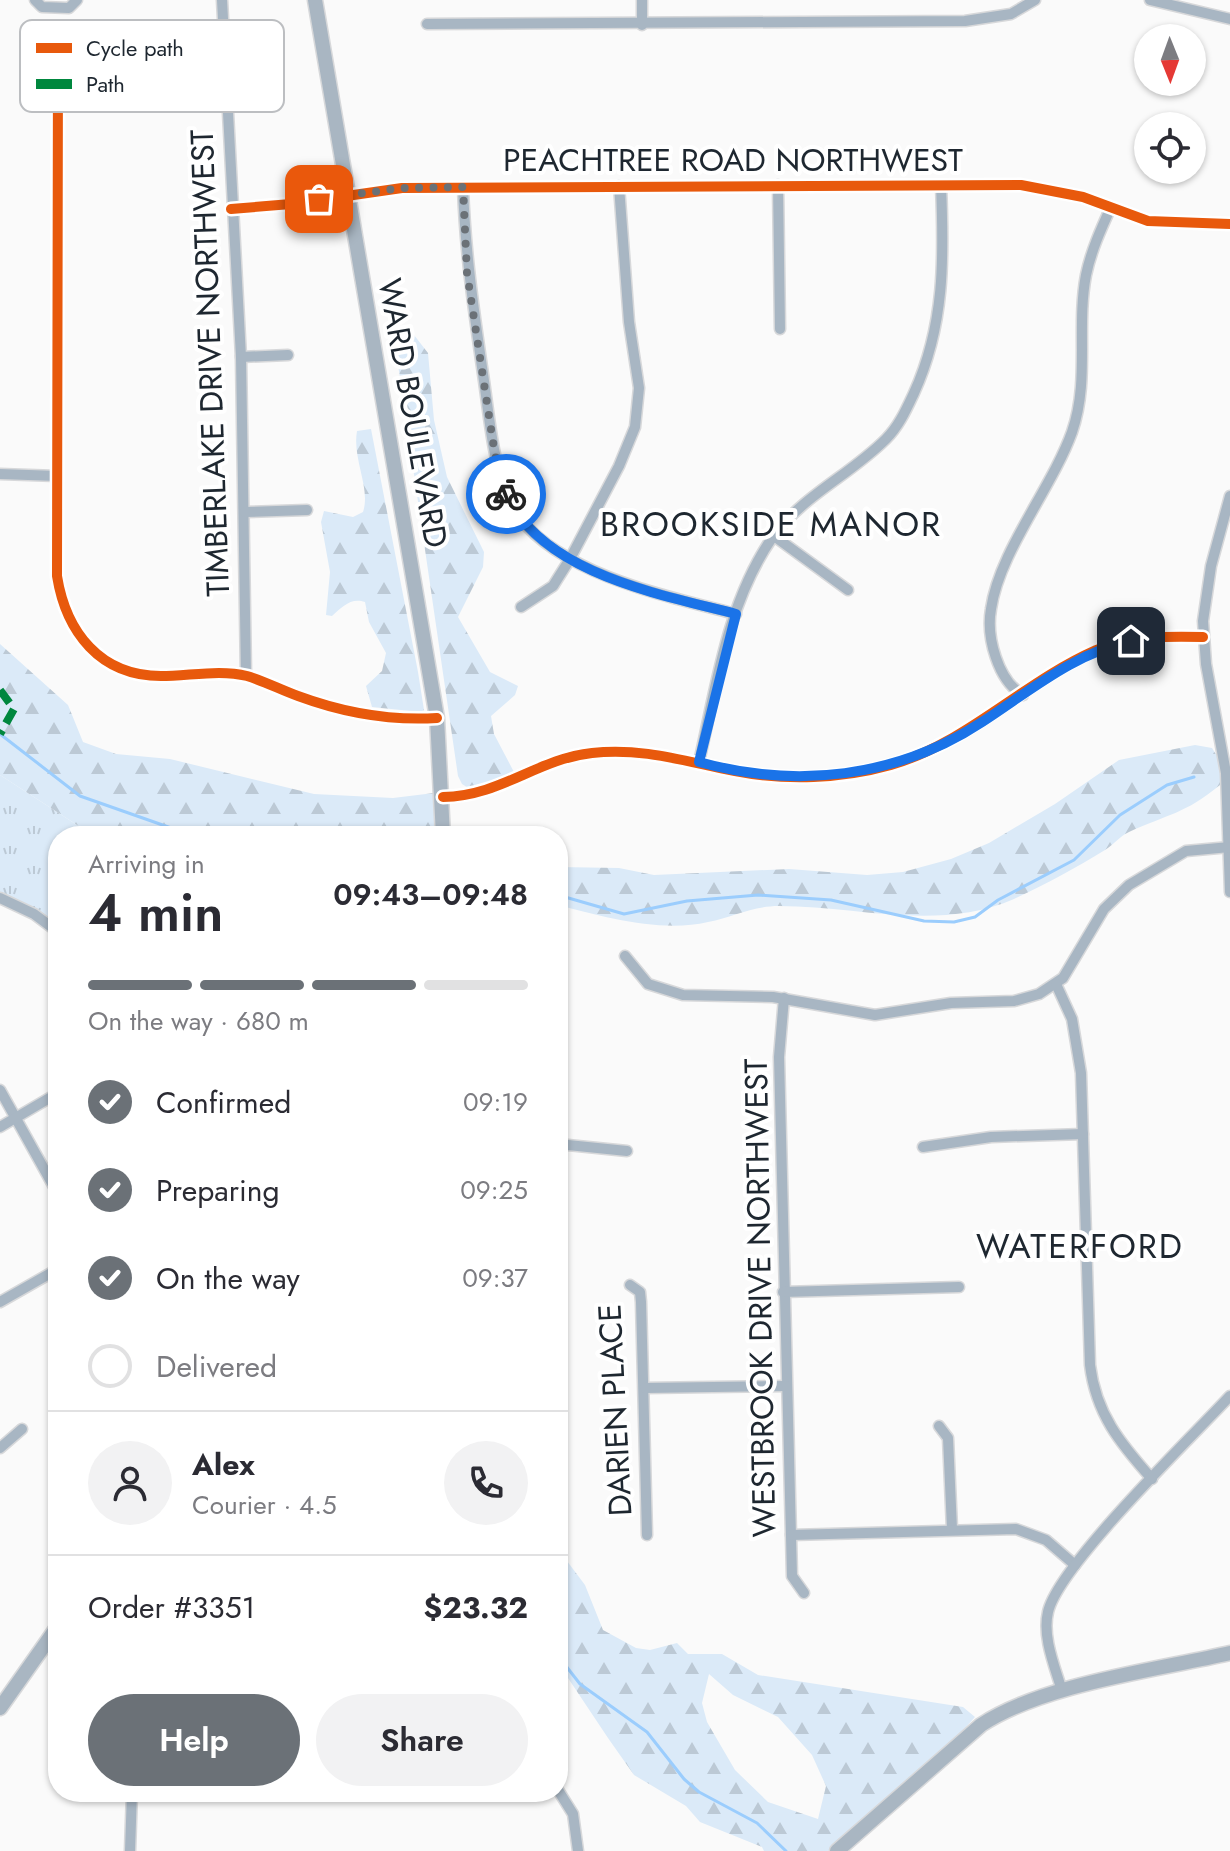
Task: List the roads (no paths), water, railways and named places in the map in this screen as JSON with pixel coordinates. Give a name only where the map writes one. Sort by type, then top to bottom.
[{"type":"main road","name":"WARD BOULEVARD","points":[[315,0],[437,718],[443,826]]},
{"type":"main road","points":[[0,1708],[48,1640]]},
{"type":"main road","points":[[837,1851],[981,1725],[1005,1711],[1062,1691],[1230,1653]]},
{"type":"street","points":[[35,0],[42,7],[69,8],[77,0]]},
{"type":"street","name":"TIMBERLAKE DRIVE NORTHWEST","points":[[222,0],[223,20]]},
{"type":"street","points":[[642,0],[642,25]]},
{"type":"street","points":[[427,24],[965,21],[1011,14],[1035,0]]},
{"type":"street","points":[[1150,0],[1230,19]]},
{"type":"street","points":[[58,112],[57,576],[71,626],[89,649],[112,665],[141,675],[246,676],[313,702],[364,715],[391,719],[437,718]]},
{"type":"street","name":"TIMBERLAKE DRIVE NORTHWEST","points":[[227,112],[241,357],[246,676]]},
{"type":"street","points":[[778,185],[780,329]]},
{"type":"street","points":[[699,762],[736,614],[774,536],[812,494],[873,451],[900,424],[934,342],[942,297],[941,185]]},
{"type":"street","name":"PEACHTREE ROAD NORTHWEST","points":[[231,209],[291,204],[348,194],[463,187],[941,185],[1050,188],[1148,221],[1230,224]]},
{"type":"street","points":[[521,607],[553,586],[632,438],[638,406],[619,186]]},
{"type":"street","points":[[463,187],[467,273],[499,472],[514,509],[539,535],[570,559],[641,589],[736,614]]},
{"type":"street","points":[[1023,695],[1010,687],[994,651],[990,610],[1000,578],[1060,459],[1077,416],[1084,371],[1086,278],[1095,244],[1111,207]]},
{"type":"street","points":[[241,357],[288,355]]},
{"type":"street","points":[[0,474],[57,476]]},
{"type":"street","points":[[1230,496],[1211,566],[1203,637],[1226,773],[1230,892]]},
{"type":"street","points":[[245,512],[307,510]]},
{"type":"street","points":[[774,536],[848,590]]},
{"type":"street","points":[[443,797],[481,794],[548,763],[592,753],[644,752],[774,776],[830,776],[867,770],[936,748],[1071,663],[1106,647],[1147,637],[1203,637]]},
{"type":"street","points":[[625,956],[648,984],[672,993],[784,998],[875,1015],[951,1003],[1014,1001],[1039,994],[1056,984],[1067,972],[1104,909],[1121,891],[1176,855],[1198,848],[1229,847]]},
{"type":"street","points":[[0,898],[34,914],[48,924]]},
{"type":"street","points":[[1056,984],[1076,1033],[1083,1134],[1090,1365],[1094,1390],[1111,1431],[1152,1479]]},
{"type":"street","name":"WESTBROOK DRIVE NORTHWEST","points":[[784,998],[779,1057],[792,1576],[804,1593]]},
{"type":"street","points":[[0,1090],[48,1177]]},
{"type":"street","points":[[0,1127],[48,1099]]},
{"type":"street","points":[[923,1147],[991,1137],[1083,1134]]},
{"type":"street","points":[[568,1145],[627,1151]]},
{"type":"street","points":[[0,1302],[48,1275]]},
{"type":"street","name":"DARIEN PLACE","points":[[630,1285],[640,1292],[647,1535]]},
{"type":"street","points":[[783,1292],[959,1287]]},
{"type":"street","points":[[645,1388],[786,1386]]},
{"type":"street","points":[[1062,1691],[1049,1645],[1047,1618],[1051,1601],[1075,1565],[1230,1396]]},
{"type":"street","points":[[939,1426],[948,1438],[952,1529]]},
{"type":"street","points":[[0,1448],[22,1429]]},
{"type":"street","points":[[791,1535],[952,1529],[1028,1531],[1046,1540],[1075,1565]]},
{"type":"street","points":[[130,1851],[132,1802]]},
{"type":"street","points":[[566,1802],[573,1814],[578,1851]]},
{"type":"waterway","points":[[0,734],[80,796],[166,826]]},
{"type":"waterway","points":[[568,898],[624,914],[687,901],[758,895],[831,900],[924,921],[954,922],[975,917],[998,900],[1074,860],[1120,815],[1167,785],[1194,777]]},
{"type":"waterway","points":[[568,1669],[580,1684],[647,1732],[684,1779],[699,1792],[757,1823],[786,1851]]},
{"type":"district","name":"BROOKSIDE MANOR","points":[[771,524]]},
{"type":"district","name":"WATERFORD","points":[[1080,1246]]}]
